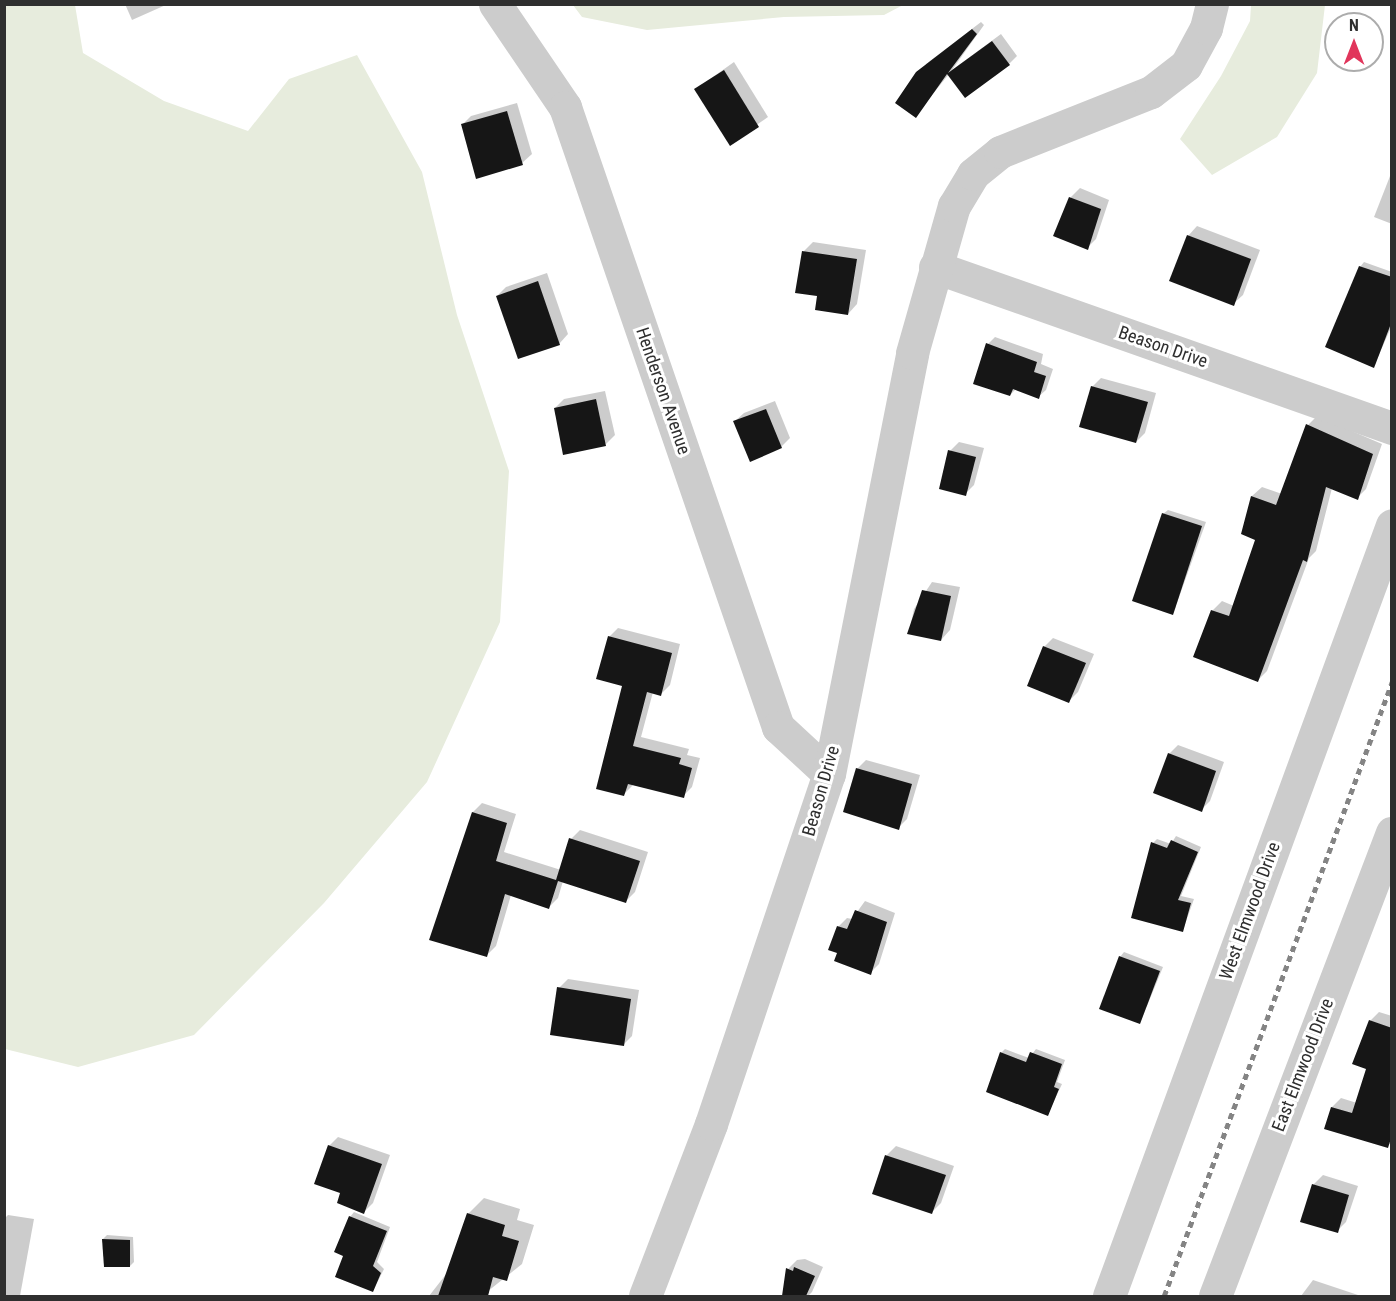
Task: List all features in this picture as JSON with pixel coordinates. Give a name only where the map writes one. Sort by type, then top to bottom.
[{"type":"street","name":"Henderson Avenue","points":[[495,4],[565,107],[778,728],[830,774]]},
{"type":"street","name":"Beason Drive","points":[[645,1296],[711,1124],[830,774],[912,353],[954,206],[973,174],[1000,152],[1151,92],[1186,65],[1206,28],[1212,4]]},
{"type":"street","name":"Beason Drive","points":[[935,267],[1392,428]]},
{"type":"street","name":"West Elmwood Drive","points":[[1109,1296],[1392,525]]},
{"type":"street","name":"East Elmwood Drive","points":[[1215,1296],[1392,833]]},
{"type":"shaded area","points":[[5,4],[75,5],[83,53],[164,101],[248,131],[289,79],[357,55],[422,172],[457,315],[509,471],[500,622],[427,782],[324,903],[194,1035],[78,1067],[5,1049]]},
{"type":"shaded area","points":[[573,5],[903,5],[884,15],[784,17],[647,30],[582,17]]},
{"type":"shaded area","points":[[1251,5],[1325,5],[1317,73],[1277,137],[1212,175],[1180,139],[1221,76],[1250,21]]},
{"type":"building","points":[[972,29],[977,34],[948,73],[992,41],[1010,65],[965,98],[947,74],[916,118],[895,103],[916,72]]},
{"type":"building","points":[[724,70],[759,127],[730,146],[694,89]]},
{"type":"building","points":[[507,111],[523,165],[476,179],[461,124]]},
{"type":"building","points":[[1069,197],[1101,209],[1088,250],[1053,236]]},
{"type":"building","points":[[1187,235],[1251,259],[1234,306],[1169,281]]},
{"type":"building","points":[[802,251],[857,259],[848,315],[815,310],[817,296],[795,293]]},
{"type":"building","points":[[1359,266],[1392,277],[1392,321],[1374,368],[1325,347]]},
{"type":"building","points":[[538,281],[560,345],[518,359],[496,296]]},
{"type":"building","points":[[986,343],[1037,362],[1034,372],[1046,376],[1039,399],[1013,389],[1010,396],[973,384]]},
{"type":"building","points":[[1091,386],[1148,402],[1136,443],[1079,427]]},
{"type":"building","points":[[596,399],[606,446],[563,455],[554,408]]},
{"type":"building","points":[[766,409],[782,448],[750,462],[733,421]]},
{"type":"building","points":[[1306,424],[1373,454],[1358,500],[1326,487],[1307,562],[1303,560],[1258,682],[1193,657],[1211,610],[1229,616],[1255,540],[1241,534],[1251,496],[1276,505]]},
{"type":"building","points":[[948,450],[976,457],[966,496],[939,489]]},
{"type":"building","points":[[1162,513],[1202,526],[1173,615],[1132,601]]},
{"type":"building","points":[[922,590],[951,596],[941,641],[907,634]]},
{"type":"building","points":[[608,636],[672,653],[661,696],[647,692],[633,746],[681,758],[679,764],[692,768],[684,798],[628,784],[624,796],[596,789],[622,686],[596,679]]},
{"type":"building","points":[[1043,646],[1086,663],[1069,703],[1027,686]]},
{"type":"building","points":[[1168,753],[1216,771],[1202,812],[1153,793]]},
{"type":"building","points":[[856,768],[912,784],[899,830],[843,812]]},
{"type":"building","points":[[472,812],[507,823],[496,861],[556,880],[569,838],[640,861],[626,903],[558,881],[549,909],[505,894],[487,957],[429,940]]},
{"type":"building","points":[[1171,840],[1198,852],[1178,900],[1191,903],[1183,932],[1131,918],[1151,842],[1167,848]]},
{"type":"building","points":[[855,910],[887,922],[871,975],[834,961],[837,953],[828,950],[837,926],[847,929]]},
{"type":"building","points":[[1119,956],[1160,971],[1140,1024],[1099,1009]]},
{"type":"building","points":[[557,987],[631,999],[624,1046],[550,1035]]},
{"type":"building","points":[[1369,1020],[1392,1028],[1392,1135],[1388,1148],[1324,1129],[1331,1107],[1352,1113],[1366,1069],[1352,1064]]},
{"type":"building","points":[[1000,1052],[1026,1062],[1030,1052],[1062,1064],[1054,1087],[1059,1089],[1048,1116],[986,1092]]},
{"type":"building","points":[[328,1145],[382,1164],[364,1214],[337,1203],[340,1193],[314,1184]]},
{"type":"building","points":[[885,1155],[946,1175],[932,1214],[872,1194]]},
{"type":"building","points":[[1312,1184],[1349,1195],[1338,1233],[1300,1222]]},
{"type":"building","points":[[467,1213],[505,1225],[502,1236],[519,1241],[507,1281],[493,1277],[488,1296],[438,1296]]},
{"type":"building","points":[[349,1216],[387,1231],[373,1266],[381,1273],[373,1292],[335,1277],[343,1256],[334,1252]]},
{"type":"building","points":[[102,1239],[130,1240],[130,1267],[104,1267]]},
{"type":"building","points":[[794,1267],[815,1276],[806,1296],[782,1296],[786,1268],[793,1271]]},
{"type":"railway","points":[[1164,1296],[1392,682]]}]
